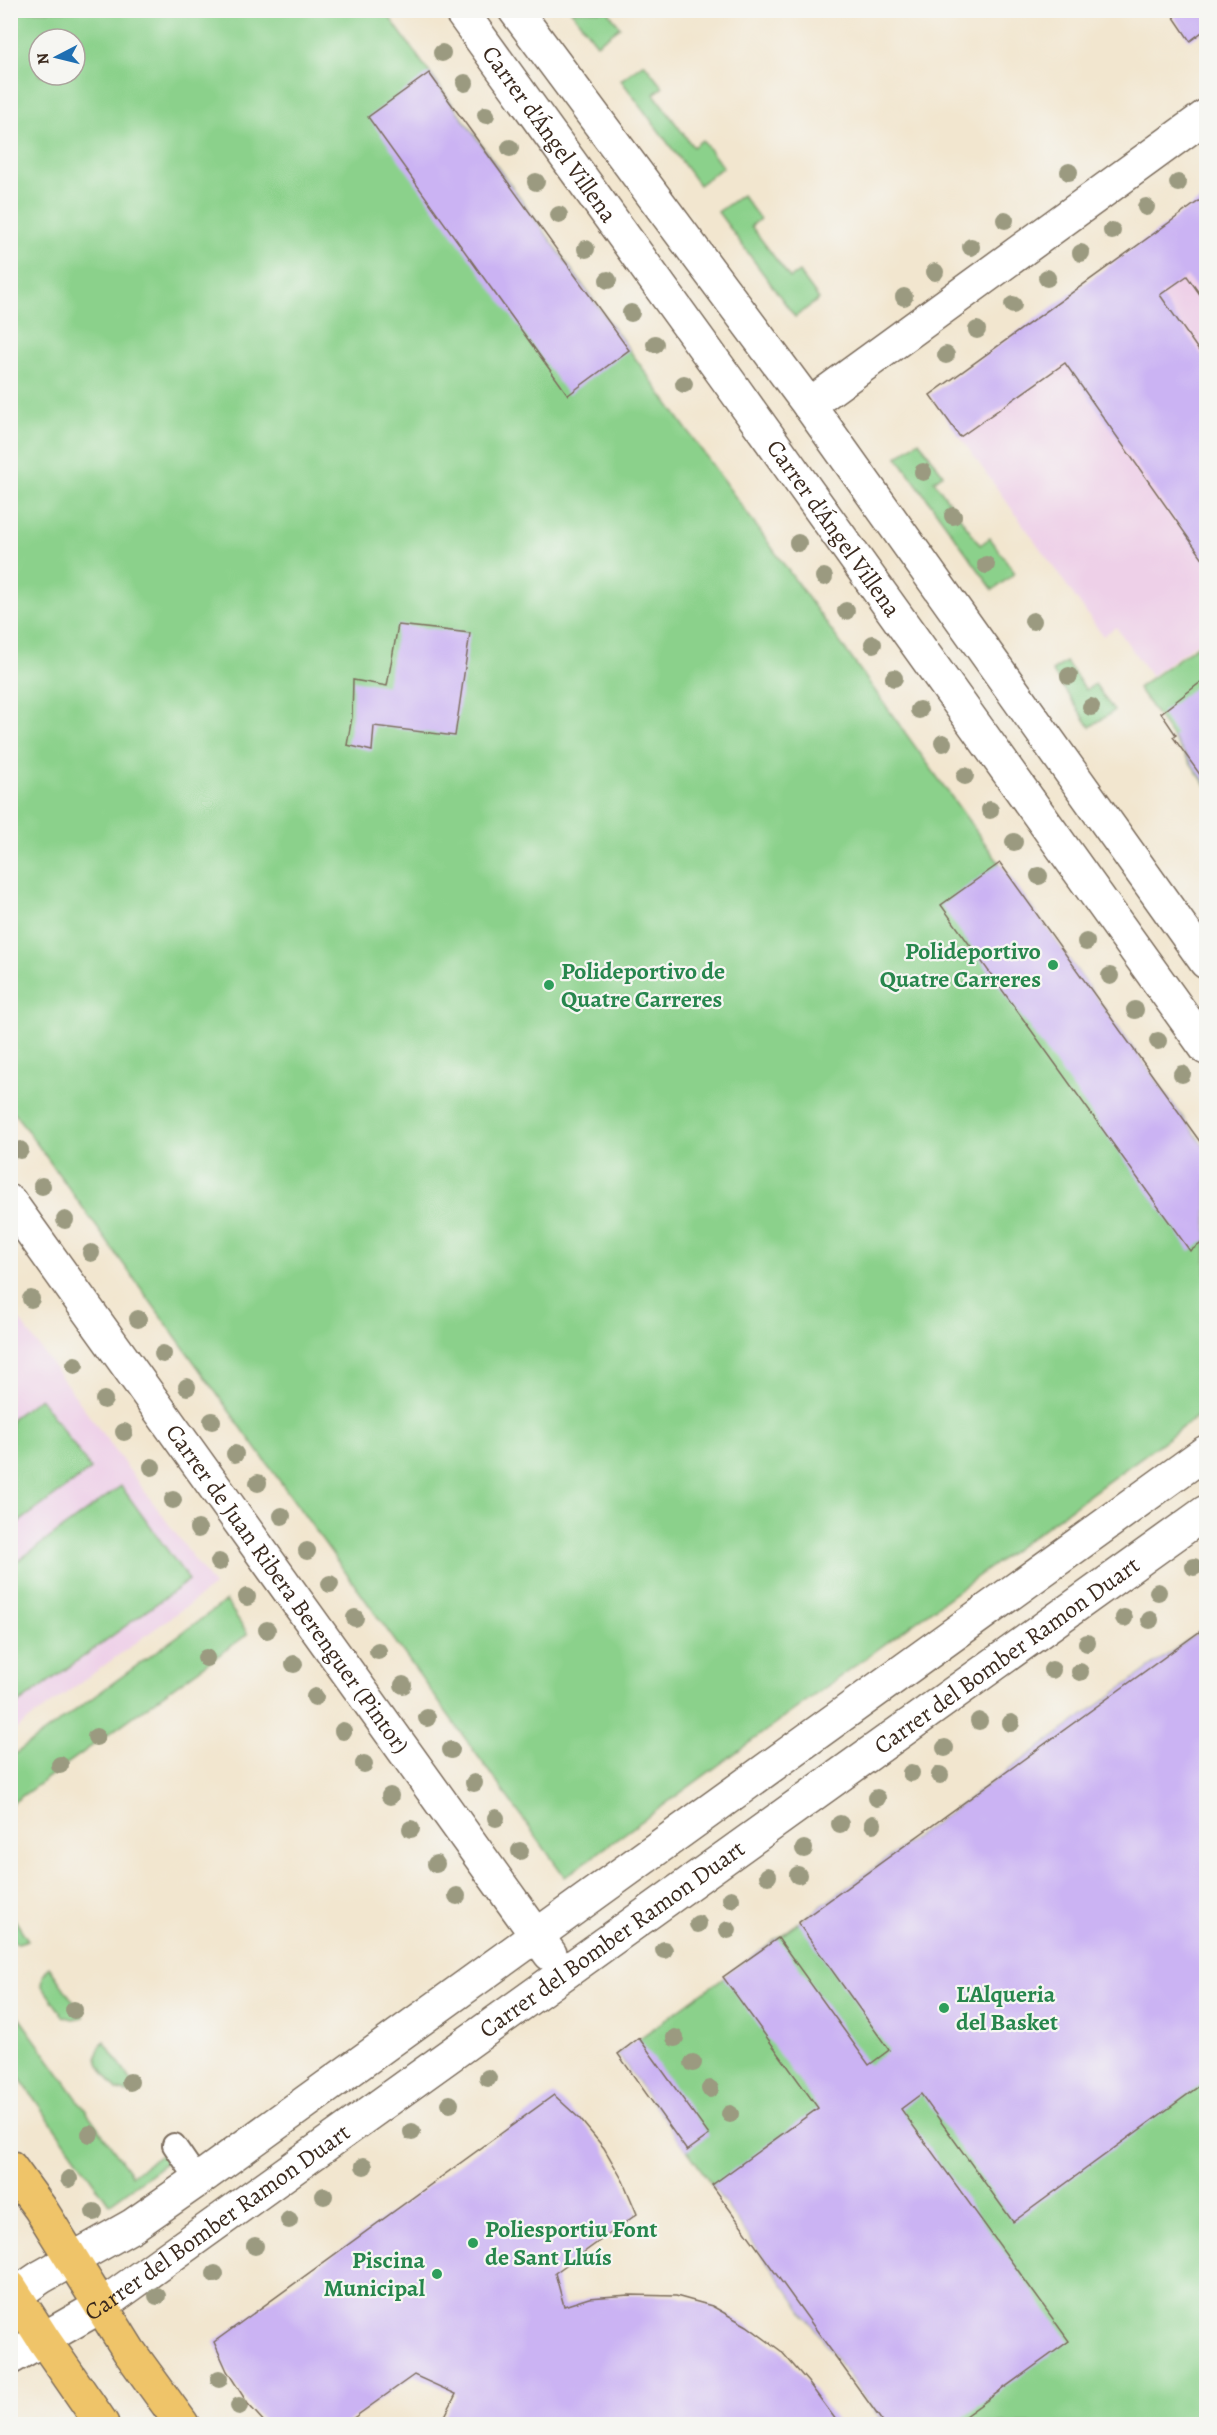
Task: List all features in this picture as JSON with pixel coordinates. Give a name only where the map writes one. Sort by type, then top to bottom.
[{"type":"main road","points":[[10,2167],[73,2259],[129,2351],[182,2424]]},
{"type":"main road","points":[[12,2292],[102,2424]]},
{"type":"street","name":"Carrer d'Ángel Villena","points":[[460,10],[1206,1048]]},
{"type":"street","name":"Carrer d'Ángel Villena","points":[[515,10],[808,405],[1206,962]]},
{"type":"street","points":[[808,405],[1206,116]]},
{"type":"street","name":"Carrer de Juan Ribera Berenguer (Pintor)","points":[[10,1202],[564,1974]]},
{"type":"street","name":"Carrer del Bomber Ramon Duart","points":[[12,2292],[132,2226],[198,2180],[1206,1452]]},
{"type":"street","name":"Carrer del Bomber Ramon Duart","points":[[10,2358],[101,2306],[1206,1512]]},
{"type":"lane","points":[[174,2145],[198,2180]]},
{"type":"shaded area","points":[[1206,196],[1206,636],[1151,676],[1116,627],[1103,636],[930,395]]},
{"type":"shaded area","points":[[10,1307],[214,1586],[11,1733],[10,1733]]},
{"type":"green space","name":"Polideportivo de Quatre Carreres","points":[[11,11],[385,11],[1206,1150],[1206,1410],[565,1877],[11,1108]]},
{"type":"green space","points":[[571,11],[608,11],[620,27],[597,44]]},
{"type":"green space","points":[[644,63],[663,87],[654,94],[693,147],[702,140],[723,167],[699,185],[621,80]]},
{"type":"green space","points":[[742,195],[760,219],[751,226],[790,278],[799,272],[819,299],[795,317],[718,212]]},
{"type":"green space","points":[[919,441],[943,474],[934,481],[980,545],[990,538],[1015,573],[993,590],[897,457]]},
{"type":"green space","points":[[1206,639],[1206,785],[1138,688]]},
{"type":"green space","points":[[1066,662],[1086,690],[1095,684],[1114,711],[1090,727],[1052,671]]},
{"type":"green space","points":[[40,1398],[91,1469],[11,1528],[11,1419]]},
{"type":"green space","points":[[121,1486],[189,1580],[11,1709],[11,1566]]},
{"type":"green space","points":[[226,1601],[248,1634],[11,1804],[11,1757]]},
{"type":"green space","name":"L'Alqueria del Basket","points":[[1206,1627],[1206,2424],[884,2424],[618,2054]]},
{"type":"green space","points":[[11,1914],[28,1940],[18,1943],[11,1941]]},
{"type":"green space","points":[[49,1967],[84,2017],[73,2019],[63,2016],[42,1986],[43,1976]]},
{"type":"green space","points":[[10,2005],[132,2175],[162,2154],[167,2162],[109,2204],[11,2066]]},
{"type":"green space","points":[[104,2041],[139,2091],[117,2090],[103,2072],[97,2060],[97,2054]]},
{"type":"building","points":[[1169,10],[1206,10],[1206,29],[1190,41]]},
{"type":"building","points":[[429,73],[629,350],[568,395],[368,117]]},
{"type":"building","points":[[1206,196],[1206,303],[1187,276],[1160,295],[1206,361],[1206,563],[1065,363],[960,437],[930,395]]},
{"type":"building","points":[[398,625],[470,633],[455,736],[374,726],[372,751],[347,745],[352,717],[353,680],[387,686]]},
{"type":"building","points":[[1206,678],[1206,783],[1173,737],[1176,735],[1161,713]]},
{"type":"building","points":[[1000,863],[1206,1150],[1206,1240],[1190,1251],[941,905]]},
{"type":"building","name":"L'Alqueria del Basket","points":[[1206,1627],[1206,2081],[1013,2222],[921,2094],[901,2109],[1069,2341],[954,2424],[884,2424],[712,2185],[818,2108],[723,1977],[778,1938],[869,2065],[889,2050],[798,1923]]},
{"type":"building","points":[[639,2038],[709,2135],[687,2151],[618,2054]]},
{"type":"building","name":"Poliesportiu Font de Sant Lluís","points":[[554,2095],[580,2119],[604,2148],[623,2181],[637,2214],[555,2273],[564,2306],[589,2298],[629,2295],[676,2296],[712,2306],[747,2326],[781,2351],[808,2382],[839,2424],[441,2424],[456,2394],[414,2375],[345,2424],[266,2424],[248,2404],[227,2371],[214,2342]]},
{"type":"place","name":"Polideportivo Quatre Carreres","points":[[1053,965]]},
{"type":"place","name":"Polideportivo de Quatre Carreres","points":[[549,985]]},
{"type":"place","name":"L'Alqueria del Basket","points":[[944,2008]]},
{"type":"place","name":"Poliesportiu Font de Sant Lluís","points":[[473,2243]]},
{"type":"place","name":"Piscina Municipal","points":[[437,2274]]}]
